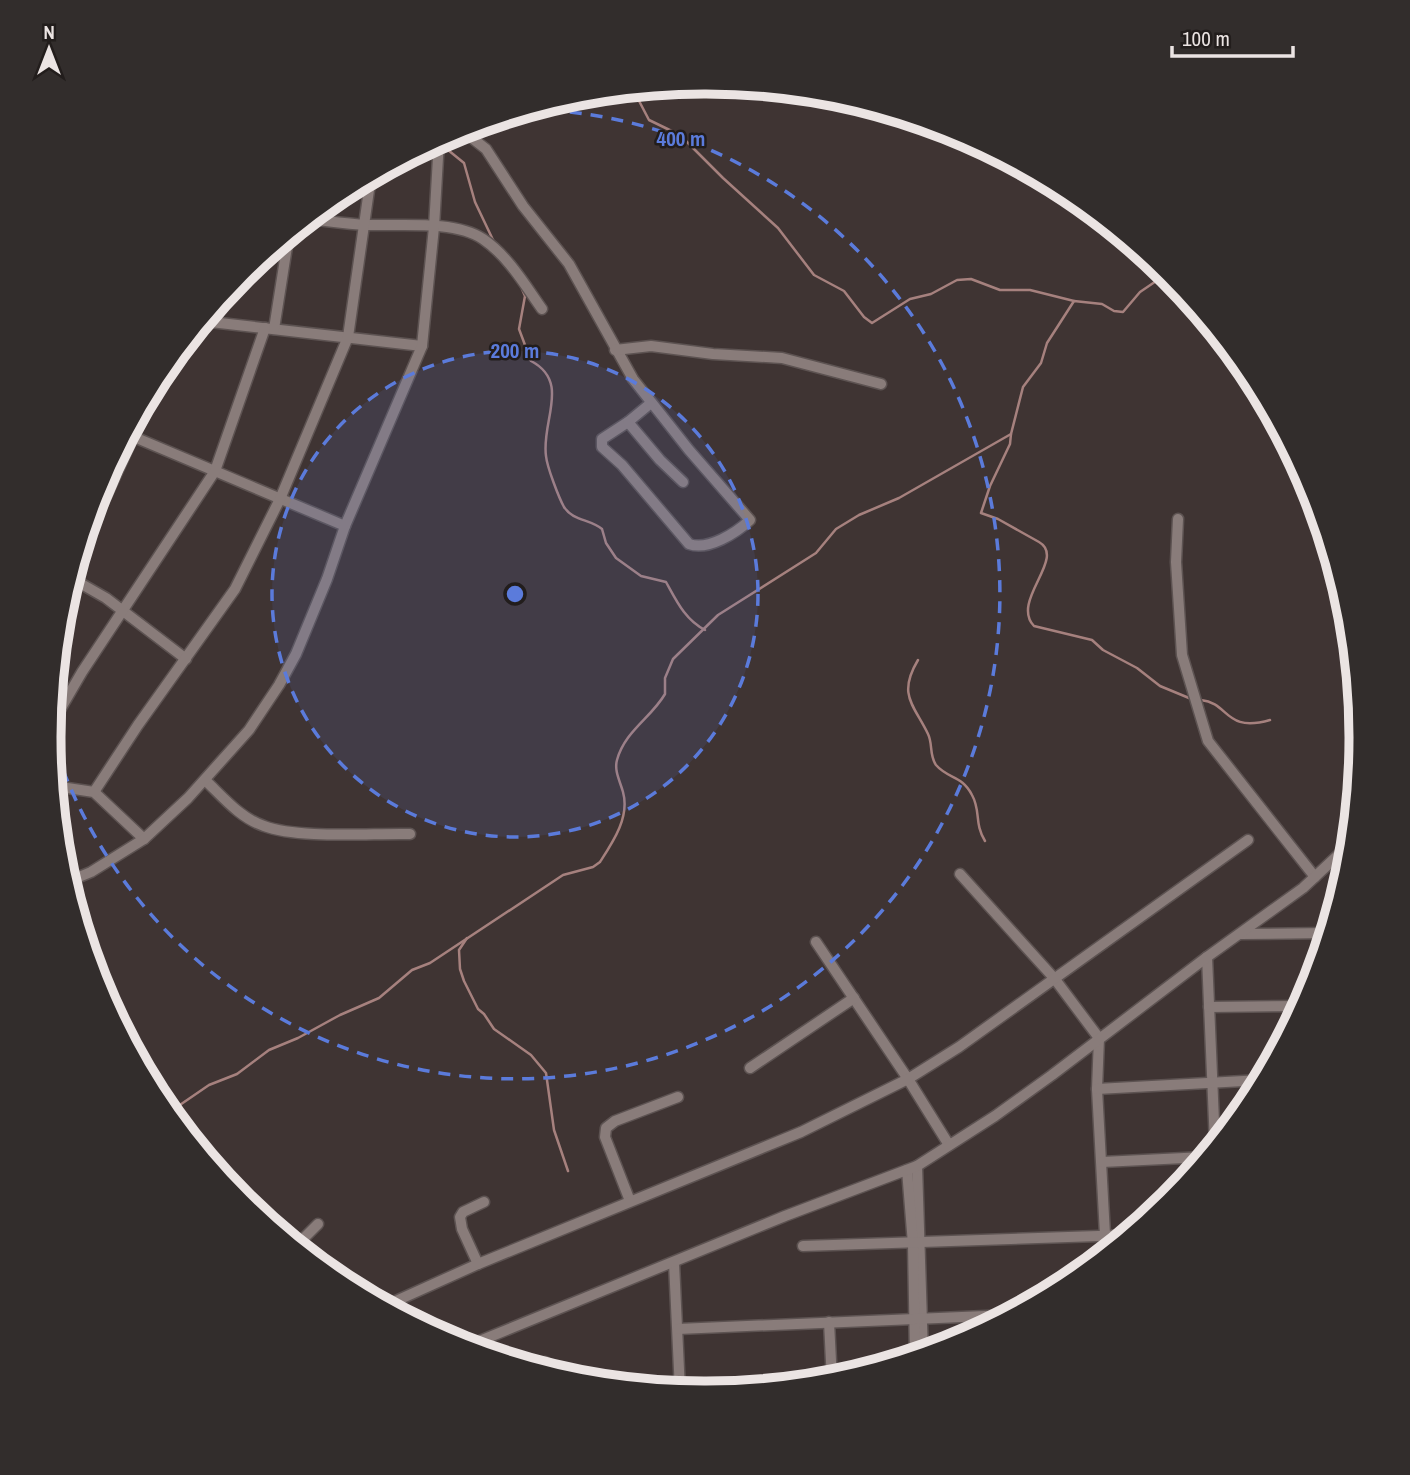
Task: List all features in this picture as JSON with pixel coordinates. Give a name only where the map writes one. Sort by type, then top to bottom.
[{"type":"street","points":[[472,138],[486,149],[523,206],[569,264],[615,350],[651,403],[750,520],[727,537],[698,547],[685,540],[601,444],[602,439],[651,403]]},
{"type":"street","points":[[77,877],[144,839],[205,780],[249,730],[279,685],[296,653],[327,579],[345,526],[422,346],[438,152]]},
{"type":"street","points":[[94,792],[234,589],[280,499],[348,337],[370,188]]},
{"type":"street","points":[[322,221],[452,228],[482,238],[518,274],[542,309]]},
{"type":"street","points":[[62,706],[122,610],[215,471],[270,328],[286,250]]},
{"type":"street","points":[[213,322],[422,346]]},
{"type":"street","points":[[615,350],[651,346],[713,354],[782,358],[881,384]]},
{"type":"street","points":[[628,422],[683,482]]},
{"type":"street","points":[[136,438],[345,526]]},
{"type":"street","points":[[1178,519],[1177,562],[1182,655],[1208,741],[1315,877]]},
{"type":"street","points":[[80,584],[122,610],[186,659]]},
{"type":"street","points":[[205,780],[240,813],[264,826],[294,832],[410,834]]},
{"type":"street","points":[[64,787],[94,792],[144,839]]},
{"type":"street","points":[[396,1302],[478,1264],[801,1132],[908,1079],[959,1047],[1248,840]]},
{"type":"street","points":[[482,1341],[785,1216],[912,1168],[1052,1075],[1241,934],[1315,877],[1337,856]]},
{"type":"street","points":[[960,874],[1054,978],[1099,1038],[1097,1089],[1106,1240]]},
{"type":"street","points":[[1241,934],[1318,933]]},
{"type":"street","points":[[816,942],[949,1145]]},
{"type":"street","points":[[1207,957],[1214,1131]]},
{"type":"street","points":[[750,1068],[854,998]]},
{"type":"street","points":[[1209,1007],[1290,1006]]},
{"type":"street","points":[[1097,1089],[1249,1080]]},
{"type":"street","points":[[630,1201],[605,1137],[606,1128],[615,1121],[678,1097]]},
{"type":"street","points":[[1102,1162],[1193,1158]]},
{"type":"street","points":[[912,1168],[917,1243],[916,1346]]},
{"type":"street","points":[[478,1264],[462,1229],[460,1217],[463,1212],[484,1202]]},
{"type":"street","points":[[303,1239],[318,1224]]},
{"type":"street","points":[[803,1246],[1112,1236]]},
{"type":"street","points":[[674,1263],[680,1380]]},
{"type":"street","points":[[678,1329],[988,1316]]},
{"type":"street","points":[[918,1319],[921,1343]]},
{"type":"street","points":[[828,1322],[830,1369]]},
{"type":"waterway","points":[[637,97],[649,120],[680,135],[778,228],[814,275],[844,291],[872,323],[910,299],[931,294],[957,280],[971,279],[1000,290],[1030,290],[1074,301]]},
{"type":"waterway","points":[[448,150],[464,163],[475,202],[494,242]]},
{"type":"waterway","points":[[1158,280],[1140,292],[1123,312],[1114,311],[1102,304],[1074,301],[1047,343],[1041,363],[1023,387],[1010,444],[990,486],[981,513],[998,519],[1039,542],[1046,549],[1047,558],[1029,605],[1028,616],[1034,626],[1092,640],[1103,650],[1137,668],[1160,686],[1189,698]]},
{"type":"waterway","points":[[522,289],[525,296],[519,329],[531,361],[543,370],[550,380],[552,403],[546,456],[564,507],[572,515],[602,529],[606,543],[616,558],[641,576],[666,582],[687,615],[705,630]]},
{"type":"waterway","points":[[178,1106],[209,1085],[237,1074],[269,1050],[379,998],[412,970],[430,963],[563,875],[593,867],[600,862],[619,829],[624,811],[625,801],[617,772],[617,760],[626,741],[665,694],[665,678],[673,659],[718,615],[816,553],[836,529],[859,515],[899,498],[1011,434]]},
{"type":"waterway","points":[[918,660],[909,682],[910,699],[928,734],[936,765],[964,784],[972,795],[985,841]]},
{"type":"waterway","points":[[1201,700],[1218,706],[1229,716],[1244,723],[1270,720]]},
{"type":"waterway","points":[[467,938],[459,950],[464,981],[478,1009],[494,1029],[531,1055],[546,1073],[554,1130],[568,1171]]}]
